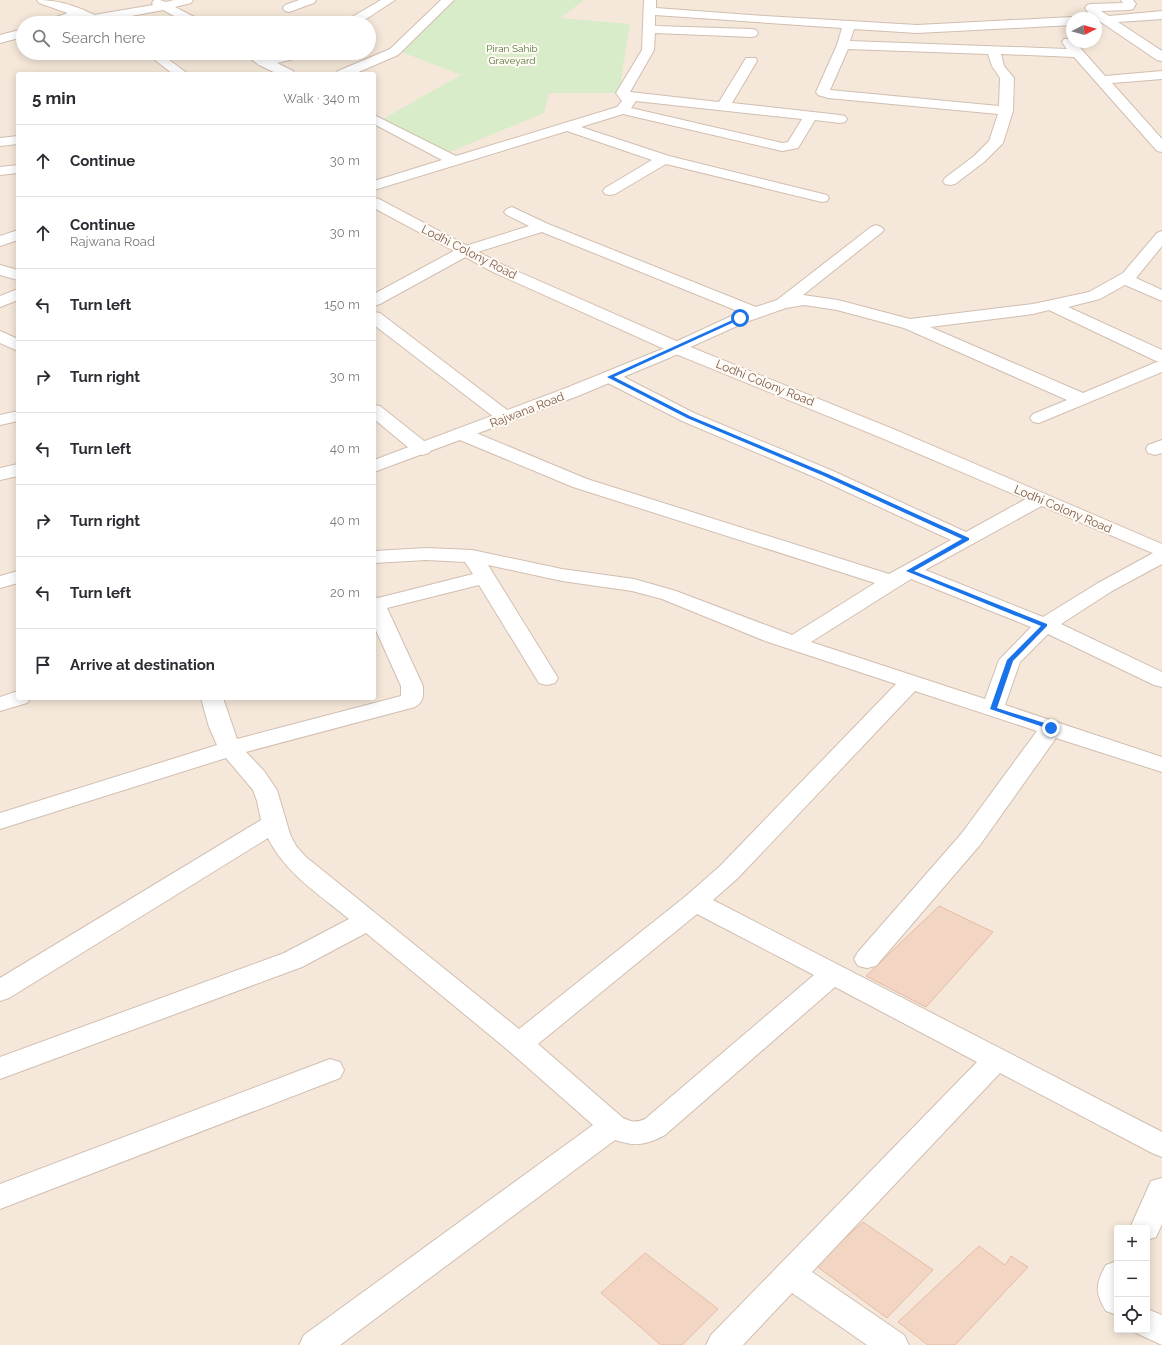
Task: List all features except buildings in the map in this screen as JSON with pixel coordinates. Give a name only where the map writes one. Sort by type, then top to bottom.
[{"type":"street","points":[[43,0],[86,16]]},
{"type":"street","points":[[151,0],[166,6],[184,16]]},
{"type":"street","points":[[120,16],[187,0]]},
{"type":"street","points":[[289,8],[310,0]]},
{"type":"street","points":[[363,16],[389,0]]},
{"type":"street","points":[[376,60],[394,52],[448,0]]},
{"type":"street","points":[[1095,12],[1091,8],[1129,6],[1130,4],[1127,0]]},
{"type":"street","points":[[622,110],[629,101],[623,93],[648,50],[650,5],[765,20],[917,29],[1066,21]]},
{"type":"street","points":[[71,16],[80,13]]},
{"type":"street","points":[[1102,19],[1162,15]]},
{"type":"street","points":[[1102,20],[1162,57]]},
{"type":"street","points":[[1050,22],[1162,148]]},
{"type":"street","points":[[849,25],[843,45],[823,92],[828,94],[1006,111]]},
{"type":"street","points":[[649,29],[763,34]]},
{"type":"street","points":[[0,31],[16,34]]},
{"type":"street","points":[[0,39],[16,35]]},
{"type":"street","points":[[843,45],[1078,53]]},
{"type":"street","points":[[950,181],[979,160],[996,142],[1006,111],[1007,78],[998,66],[993,50]]},
{"type":"street","points":[[162,60],[178,72]]},
{"type":"street","points":[[261,60],[284,72]]},
{"type":"street","points":[[264,62],[272,60]]},
{"type":"street","points":[[348,72],[375,60]]},
{"type":"street","points":[[723,107],[751,61]]},
{"type":"street","points":[[1103,80],[1162,75]]},
{"type":"street","points":[[626,96],[840,119]]},
{"type":"street","points":[[376,185],[622,110],[782,147],[794,145],[811,116]]},
{"type":"street","points":[[376,120],[454,161]]},
{"type":"street","points":[[567,128],[664,159],[822,198]]},
{"type":"street","points":[[0,142],[16,140]]},
{"type":"street","points":[[610,191],[664,159]]},
{"type":"street","points":[[0,171],[16,169]]},
{"type":"street","name":"Lodhi Colony Road","points":[[376,203],[499,269],[677,348],[891,435],[1162,551]]},
{"type":"street","points":[[512,212],[543,227],[756,312]]},
{"type":"street","points":[[376,300],[465,251],[543,227]]},
{"type":"street","points":[[783,303],[876,230]]},
{"type":"street","points":[[910,324],[1033,309],[1094,296],[1129,276],[1162,236]]},
{"type":"street","points":[[0,241],[16,237]]},
{"type":"street","points":[[0,270],[16,275]]},
{"type":"street","points":[[1124,279],[1162,296]]},
{"type":"street","points":[[0,302],[16,295]]},
{"type":"street","points":[[783,303],[804,300],[838,305],[910,324],[1081,399]]},
{"type":"street","name":"Rajwana Road","points":[[376,465],[505,418],[610,377],[756,312],[783,303]]},
{"type":"street","points":[[1052,305],[1162,357]]},
{"type":"street","points":[[376,319],[505,418]]},
{"type":"street","points":[[0,336],[16,345]]},
{"type":"street","points":[[1039,418],[1162,366]]},
{"type":"street","points":[[610,377],[688,417],[826,475],[966,539]]},
{"type":"street","points":[[376,412],[422,449]]},
{"type":"street","points":[[0,420],[16,416]]},
{"type":"street","points":[[462,434],[580,483],[901,576],[1045,625],[1162,680]]},
{"type":"street","points":[[0,474],[16,470]]},
{"type":"street","points":[[794,643],[901,576],[1040,499]]},
{"type":"street","points":[[376,557],[426,554],[472,556],[562,575],[634,585],[662,593],[773,636],[1162,764]]},
{"type":"street","points":[[472,556],[547,678]]},
{"type":"street","points":[[993,709],[1010,660],[1045,625],[1105,587],[1162,556]]},
{"type":"street","points":[[0,582],[16,578]]},
{"type":"street","points":[[376,604],[485,578]]},
{"type":"street","points":[[0,821],[232,748],[400,704],[412,699],[412,686],[376,608]]},
{"type":"street","points":[[518,1044],[695,902],[729,872],[911,682]]},
{"type":"street","points":[[0,704],[16,699]]},
{"type":"street","points":[[213,700],[222,730],[232,748],[261,783],[269,798],[277,834],[286,851],[297,863],[518,1044],[613,1126],[625,1132],[635,1135],[655,1127],[833,974]]},
{"type":"street","points":[[867,958],[971,839],[1051,728]]},
{"type":"street","points":[[0,991],[274,823]]},
{"type":"street","points":[[695,902],[1162,1145]]},
{"type":"street","points":[[0,1068],[293,960],[368,921]]},
{"type":"street","points":[[722,1345],[997,1060]]},
{"type":"street","points":[[0,1197],[330,1070]]},
{"type":"street","points":[[314,1345],[613,1126]]},
{"type":"street","points":[[1146,1225],[1162,1190]]},
{"type":"street","points":[[790,1274],[893,1345]]},
{"type":"street","points":[[1114,1279],[1112,1282],[1112,1295],[1114,1297]]},
{"type":"street","points":[[1150,1325],[1162,1331]]},
{"type":"shaded area","points":[[0,0],[1162,0],[1162,1345],[0,1345]]},
{"type":"green space","name":"Piran Sahib Graveyard","points":[[443,0],[582,0],[583,1],[560,18],[630,24],[619,93],[549,93],[544,113],[445,154],[381,120],[461,75],[399,51]]},
{"type":"route","points":[[740,318],[677,348],[610,377],[688,417],[826,475],[966,539],[909,571],[1045,625],[1010,660],[993,709],[1051,728]]}]
